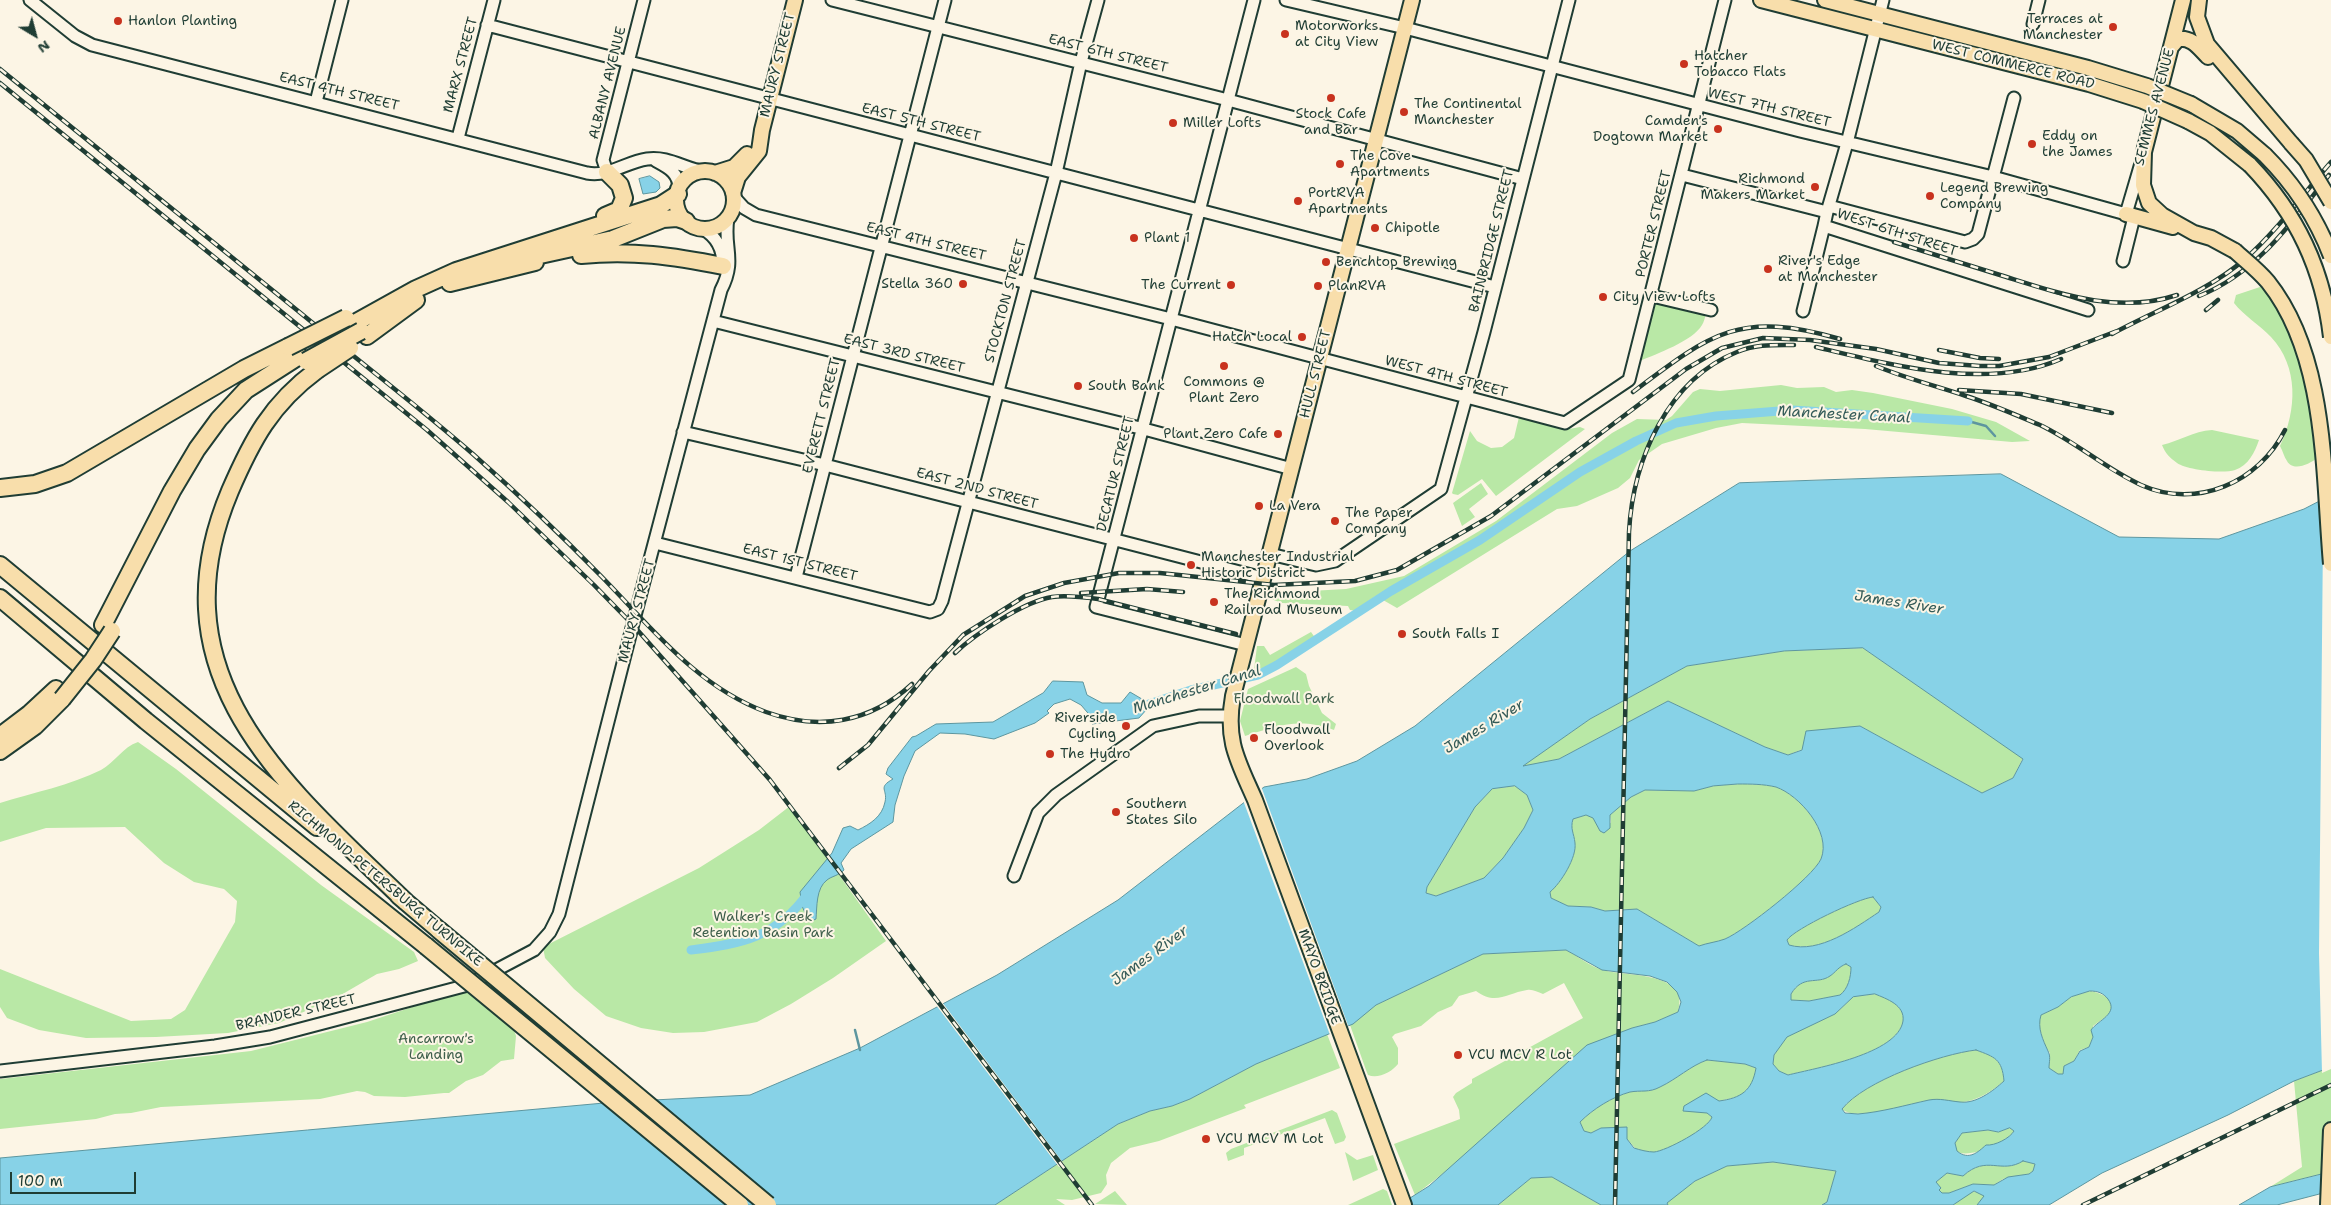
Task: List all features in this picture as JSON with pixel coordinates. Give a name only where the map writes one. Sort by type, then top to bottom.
[{"type":"highway","points":[[552,238],[619,210],[624,202],[624,194],[620,185],[607,172]]},
{"type":"highway","points":[[0,751],[35,726],[59,694],[80,660],[107,628],[172,491],[197,449],[219,419],[246,390],[357,327],[427,283],[476,263],[552,238],[661,206],[678,191]]},
{"type":"highway","points":[[0,488],[35,484],[67,473],[213,387],[302,359],[357,327],[450,283],[516,261],[613,239],[663,219],[672,218],[686,221]]},
{"type":"highway","points":[[450,283],[541,261],[608,253],[665,255],[723,266]]},
{"type":"highway","points":[[302,359],[277,406],[248,449],[227,499],[216,532],[206,603],[207,622],[215,663],[242,723],[260,748],[318,815],[406,902]]},
{"type":"highway","name":"RICHMOND-PETERSBURG TURNPIKE","points":[[0,565],[768,1205]]},
{"type":"highway","name":"RICHMOND-PETERSBURG TURNPIKE","points":[[0,598],[119,698],[426,946],[740,1205]]},
{"type":"highway","points":[[0,614],[59,652],[119,698]]},
{"type":"highway","points":[[0,736],[59,694]]},
{"type":"main road","name":"MAURY STREET","points":[[734,195],[738,177],[758,151],[795,0]]},
{"type":"main road","name":"HULL STREET","points":[[1233,749],[1229,716],[1233,696],[1412,0]]},
{"type":"main road","name":"WEST COMMERCE ROAD","points":[[1761,0],[2089,84],[2143,101],[2210,133],[2250,165],[2281,200],[2304,240],[2322,286],[2331,337]]},
{"type":"main road","name":"WEST COMMERCE ROAD","points":[[1825,0],[2088,68],[2147,86],[2191,104],[2237,131],[2265,155],[2302,200],[2317,224],[2331,256]]},
{"type":"main road","name":"SEMMES AVENUE","points":[[2144,152],[2184,0]]},
{"type":"main road","points":[[2199,2],[2197,17],[2203,38],[2237,82],[2306,160],[2331,202]]},
{"type":"main road","points":[[2172,46],[2178,39],[2193,42],[2237,82]]},
{"type":"main road","name":"MAURY STREET","points":[[709,173],[729,169],[742,160],[762,130]]},
{"type":"main road","points":[[2144,152],[2143,185],[2149,203],[2172,221],[2194,233]]},
{"type":"main road","points":[[709,173],[726,181],[734,195],[732,211],[728,218],[717,227],[703,229],[694,227],[686,221],[678,207],[678,191],[692,175],[709,173]]},
{"type":"main road","points":[[2130,215],[2211,238],[2235,251],[2273,289],[2290,318],[2305,357],[2318,413],[2331,564]]},
{"type":"main road","name":"MAYO BRIDGE","points":[[1233,749],[1255,800],[1404,1205]]},
{"type":"main road","points":[[2328,1205],[2331,1130]]},
{"type":"street","name":"EAST 4TH STREET","points":[[30,0],[76,37],[92,45],[458,138],[587,173],[607,172],[633,162],[653,159],[668,159],[709,173]]},
{"type":"street","points":[[316,102],[342,0]]},
{"type":"street","name":"MARX STREET","points":[[458,138],[494,0]]},
{"type":"street","name":"ALBANY AVENUE","points":[[607,172],[603,160],[644,0]]},
{"type":"street","name":"EAST 6TH STREET","points":[[832,0],[1081,62],[1375,139]]},
{"type":"street","name":"EVERETT STREET","points":[[796,578],[945,0]]},
{"type":"street","name":"STOCKTON STREET","points":[[938,609],[942,601],[970,502],[1056,173],[1081,62],[1098,0]]},
{"type":"street","name":"DECATUR STREET","points":[[1246,645],[1096,607],[1144,429],[1254,0]]},
{"type":"street","name":"WEST 7TH STREET","points":[[1286,0],[1405,28],[1551,68],[1847,143],[1993,177],[2130,215]]},
{"type":"street","name":"BAINBRIDGE STREET","points":[[1270,554],[1316,565],[1335,562],[1441,490],[1569,0]]},
{"type":"street","name":"PORTER STREET","points":[[1565,423],[1629,380],[1652,296],[1725,0]]},
{"type":"street","points":[[1883,0],[1847,143],[1828,209],[1969,242],[1978,234],[2014,98]]},
{"type":"street","points":[[2033,24],[2039,0]]},
{"type":"street","points":[[2184,0],[2199,2]]},
{"type":"street","name":"EAST 5TH STREET","points":[[487,25],[1495,287]]},
{"type":"street","points":[[1375,139],[1523,179]]},
{"type":"street","name":"SEMMES AVENUE","points":[[2123,261],[2130,215],[2144,152]]},
{"type":"street","points":[[653,159],[675,173],[678,178],[678,191]]},
{"type":"street","name":"WEST 6TH STREET","points":[[1682,175],[1828,209],[1824,226],[2088,310]]},
{"type":"street","name":"EAST 4TH STREET","points":[[734,195],[744,208],[756,214],[1171,319],[1320,359]]},
{"type":"street","name":"MAURY STREET","points":[[550,932],[564,896],[683,432],[721,290],[730,268],[726,232],[728,218]]},
{"type":"street","points":[[1802,311],[1824,226]]},
{"type":"street","name":"MAURY STREET","points":[[703,229],[714,237],[723,256],[721,290]]},
{"type":"street","points":[[1652,296],[1711,310]]},
{"type":"street","name":"EAST 3RD STREET","points":[[713,321],[1144,429],[1292,469]]},
{"type":"street","name":"WEST 4TH STREET","points":[[1320,359],[1565,423]]},
{"type":"street","name":"EAST 2ND STREET","points":[[683,432],[825,465],[1263,578]]},
{"type":"street","name":"EAST 1ST STREET","points":[[655,543],[930,612],[938,609]]},
{"type":"street","points":[[1014,876],[1038,813],[1056,795],[1153,726],[1200,716],[1229,716]]},
{"type":"street","name":"BRANDER STREET","points":[[0,1071],[215,1046],[270,1037],[468,986],[529,954],[550,932]]},
{"type":"green space","points":[[2263,286],[2290,333],[2305,371],[2317,458],[2302,466],[2290,464],[2280,446],[2290,418],[2292,404],[2291,375],[2287,362],[2271,337],[2234,303],[2236,295]]},
{"type":"green space","points":[[1656,302],[1706,314],[1702,325],[1683,342],[1640,361]]},
{"type":"green space","points":[[1781,385],[1797,388],[1824,387],[1836,392],[1852,390],[1952,409],[1996,422],[2030,441],[2012,442],[1865,429],[1742,423],[1716,428],[1662,444],[1639,460],[1630,478],[1618,488],[1577,506],[1557,509],[1397,608],[1376,596],[1358,611],[1350,610],[1348,606],[1282,603],[1271,599],[1274,593],[1346,589],[1404,576],[1496,521],[1612,433],[1637,419],[1666,420],[1672,416],[1693,392],[1700,389],[1720,391]]},
{"type":"green space","points":[[1519,417],[1569,429],[1580,427],[1585,429],[1496,496],[1482,479],[1458,495],[1453,494],[1470,431],[1477,441],[1491,448],[1502,447],[1514,438]]},
{"type":"green space","points":[[2212,430],[2259,440],[2253,454],[2244,465],[2235,470],[2222,472],[2197,469],[2177,463],[2170,457],[2162,445],[2199,432]]},
{"type":"green space","points":[[1481,483],[1488,494],[1469,509],[1475,517],[1462,526],[1453,503]]},
{"type":"green space","points":[[1311,632],[1316,639],[1287,654],[1272,666],[1254,670],[1257,646],[1264,646],[1270,655]]},
{"type":"green space","points":[[1863,648],[2023,758],[2013,778],[1982,793],[1860,726],[1788,755],[1765,747],[1668,701],[1559,759],[1521,767],[1590,719],[1687,666],[1784,651]]},
{"type":"green space","name":"Floodwall Park","points":[[1296,667],[1306,674],[1309,686],[1322,713],[1336,724],[1334,730],[1310,724],[1288,724],[1245,736],[1240,721],[1248,689]]},
{"type":"green space","points":[[138,742],[176,769],[321,885],[414,952],[418,961],[399,969],[377,974],[341,995],[279,1023],[228,1033],[86,1038],[39,1030],[7,1018],[0,1007],[0,969],[131,1021],[171,1019],[185,1010],[235,922],[237,901],[224,889],[194,882],[164,863],[125,827],[46,828],[0,842],[0,803],[64,784],[101,770],[128,747]]},
{"type":"green space","points":[[1738,784],[1776,787],[1785,791],[1803,806],[1818,826],[1823,848],[1821,859],[1805,878],[1777,903],[1734,934],[1719,942],[1699,946],[1637,909],[1605,911],[1591,907],[1568,906],[1551,898],[1550,891],[1563,876],[1571,862],[1575,849],[1572,828],[1573,819],[1586,815],[1611,823],[1610,815],[1631,797],[1645,790],[1694,791],[1713,786]]},
{"type":"green space","points":[[1515,786],[1527,795],[1533,810],[1524,828],[1503,858],[1484,878],[1436,896],[1426,893],[1427,887],[1475,807],[1492,789]]},
{"type":"green space","name":"Walker's Creek Retention Basin Park","points":[[790,806],[886,941],[833,978],[757,1022],[704,1032],[673,1033],[641,1028],[606,1016],[574,989],[545,958],[543,947],[699,868],[759,830]]},
{"type":"green space","points":[[1873,897],[1881,907],[1879,912],[1848,932],[1824,943],[1812,946],[1800,947],[1789,945],[1787,940],[1801,929],[1827,915]]},
{"type":"green space","points":[[1566,950],[1598,969],[1654,978],[1666,983],[1675,989],[1679,999],[1678,1012],[1655,1022],[1632,1028],[1415,1195],[1394,1144],[1460,1119],[1459,1110],[1453,1097],[1472,1083],[1472,1079],[1583,1018],[1564,983],[1543,994],[1529,990],[1490,998],[1476,991],[1459,996],[1452,1006],[1438,1012],[1421,1026],[1395,1034],[1392,1037],[1398,1048],[1398,1064],[1389,1072],[1376,1076],[1368,1075],[1350,1025],[1376,1005],[1483,954]]},
{"type":"green space","points":[[1846,964],[1851,967],[1849,982],[1840,995],[1809,1001],[1791,1000],[1791,994],[1800,984],[1825,979]]},
{"type":"green space","name":"Ancarrow's Landing","points":[[464,990],[513,1027],[516,1036],[514,1059],[501,1061],[483,1075],[466,1081],[449,1093],[405,1097],[374,1096],[357,1091],[320,1099],[161,1107],[96,1119],[0,1129],[0,1079],[251,1051],[367,1022]]},
{"type":"green space","points":[[2090,991],[2099,993],[2107,998],[2112,1005],[2111,1009],[2107,1016],[2093,1026],[2093,1037],[2089,1047],[2080,1050],[2074,1061],[2064,1066],[2064,1074],[2058,1074],[2049,1068],[2050,1053],[2045,1046],[2040,1030],[2039,1022],[2041,1015],[2058,1007],[2071,997]]},
{"type":"green space","points":[[1875,994],[1895,1003],[1903,1015],[1903,1021],[1898,1033],[1887,1042],[1872,1051],[1854,1058],[1788,1075],[1779,1071],[1773,1064],[1774,1055],[1787,1036],[1835,1014],[1853,997]]},
{"type":"green space","points":[[1327,1034],[1340,1068],[1244,1105],[1246,1108],[1159,1141],[1130,1148],[1111,1163],[1106,1175],[1107,1184],[1101,1193],[1072,1200],[1056,1199],[1065,1205],[995,1205],[1118,1124],[1150,1111],[1172,1106],[1190,1099],[1256,1064]]},
{"type":"green space","points":[[1976,1050],[1993,1057],[1999,1063],[2004,1081],[1980,1097],[1959,1102],[1932,1100],[1872,1113],[1849,1113],[1842,1109],[1867,1089],[1904,1070],[1943,1057]]},
{"type":"green space","points":[[1707,1060],[1745,1064],[1756,1068],[1754,1081],[1741,1096],[1719,1101],[1707,1113],[1712,1117],[1709,1122],[1696,1133],[1678,1143],[1651,1152],[1636,1149],[1627,1139],[1601,1128],[1591,1133],[1584,1131],[1580,1122],[1603,1104],[1630,1092],[1656,1089]]},
{"type":"green space","points":[[2331,1067],[2331,1172],[2270,1187],[2302,1167],[2294,1081]]},
{"type":"green space","points":[[1332,1110],[1337,1113],[1346,1137],[1344,1141],[1335,1144],[1325,1118],[1244,1148],[1244,1155],[1228,1161],[1226,1153],[1231,1149]]},
{"type":"green space","points":[[2010,1128],[2014,1131],[1996,1145],[1978,1152],[1962,1153],[1956,1151],[1955,1143],[1962,1133],[1988,1130],[1998,1132]]},
{"type":"green space","points":[[1345,1152],[1357,1160],[1373,1155],[1378,1170],[1353,1181]]},
{"type":"green space","points":[[2023,1161],[2035,1164],[2033,1171],[2029,1174],[2003,1179],[1994,1185],[1973,1184],[1949,1193],[1940,1193],[1936,1182],[1947,1173],[1963,1176],[1980,1166],[2008,1166]]},
{"type":"green space","points":[[1773,1162],[1836,1171],[1827,1202],[1822,1205],[1668,1205],[1666,1203],[1695,1181],[1727,1166]]},
{"type":"green space","points":[[1552,1177],[1601,1205],[1498,1205],[1531,1178]]},
{"type":"green space","points":[[1383,1189],[1387,1191],[1392,1205],[1348,1205]]},
{"type":"green space","points":[[1115,1191],[1127,1205],[1095,1204]]},
{"type":"green space","points":[[1970,1192],[1978,1192],[1985,1196],[1977,1205],[1953,1205]]},
{"type":"water","points":[[650,176],[659,182],[660,188],[656,192],[643,194],[639,179]]},
{"type":"water","name":"James River","points":[[2001,474],[2119,537],[2219,539],[2304,509],[2331,495],[2331,1067],[2294,1081],[2228,1115],[2102,1173],[2049,1205],[1977,1205],[1984,1196],[1974,1191],[1953,1205],[1822,1205],[1827,1202],[1836,1171],[1773,1162],[1727,1166],[1695,1181],[1667,1203],[1668,1205],[1601,1205],[1552,1177],[1531,1178],[1498,1205],[1399,1205],[1429,1186],[1587,1045],[1632,1028],[1655,1022],[1678,1012],[1681,1002],[1677,992],[1667,982],[1650,976],[1602,970],[1566,950],[1483,954],[1376,1005],[1353,1024],[1256,1064],[1190,1099],[1172,1106],[1150,1111],[1118,1124],[995,1205],[0,1205],[0,1158],[615,1102],[750,1095],[860,1048],[997,975],[1118,900],[1264,787],[1307,779],[1357,761],[1415,726],[1630,551],[1739,483]],"holes":[[[1863,648],[2023,759],[2013,778],[1982,793],[1860,726],[1806,731],[1802,750],[1788,755],[1765,747],[1668,701],[1559,759],[1523,766],[1590,719],[1687,666],[1784,651]],[[1743,784],[1771,786],[1785,791],[1803,806],[1818,826],[1822,837],[1821,859],[1792,890],[1747,926],[1725,939],[1699,946],[1637,909],[1605,911],[1591,907],[1568,906],[1551,898],[1550,892],[1563,876],[1571,862],[1575,849],[1572,828],[1573,819],[1586,815],[1593,818],[1600,831],[1604,833],[1610,828],[1610,815],[1631,797],[1645,790],[1694,791],[1713,786]],[[1515,786],[1527,795],[1533,810],[1524,828],[1503,858],[1484,878],[1436,896],[1426,893],[1427,887],[1475,807],[1492,789]],[[1873,897],[1881,907],[1879,912],[1848,932],[1824,943],[1800,947],[1789,945],[1787,940],[1792,935],[1841,908]],[[1846,964],[1851,967],[1849,982],[1840,995],[1809,1001],[1791,1000],[1791,994],[1800,984],[1825,979]],[[2090,991],[2102,994],[2111,1004],[2109,1013],[2091,1030],[2093,1037],[2089,1047],[2080,1051],[2074,1061],[2064,1066],[2063,1074],[2058,1074],[2049,1068],[2049,1055],[2040,1029],[2041,1015],[2058,1007],[2071,997]],[[1875,994],[1894,1003],[1903,1015],[1903,1021],[1898,1033],[1872,1051],[1835,1064],[1788,1075],[1779,1071],[1773,1064],[1774,1055],[1787,1037],[1835,1014],[1853,997]],[[1976,1050],[1983,1052],[1993,1057],[1999,1063],[2004,1081],[1984,1096],[1972,1101],[1960,1102],[1933,1099],[1858,1114],[1845,1113],[1842,1109],[1867,1089],[1885,1079],[1904,1070],[1943,1057]],[[1707,1060],[1745,1064],[1756,1068],[1748,1088],[1734,1098],[1719,1101],[1706,1093],[1684,1106],[1683,1111],[1707,1113],[1712,1117],[1709,1122],[1695,1133],[1660,1151],[1649,1152],[1634,1148],[1627,1139],[1627,1127],[1601,1128],[1591,1133],[1584,1131],[1580,1122],[1603,1104],[1630,1092],[1656,1089]],[[2010,1128],[2014,1131],[2002,1141],[1986,1145],[1976,1153],[1969,1155],[1961,1154],[1957,1151],[1955,1143],[1962,1133],[1988,1130],[1998,1132]],[[2023,1161],[2035,1164],[2033,1171],[2029,1174],[2008,1177],[1994,1185],[1973,1184],[1949,1193],[1942,1193],[1939,1190],[1941,1188],[1936,1182],[1947,1173],[1963,1176],[1979,1166],[2008,1166]]]},
{"type":"water","name":"Manchester Canal","points":[[1053,681],[1083,682],[1087,695],[1102,703],[1121,703],[1130,692],[1147,702],[1147,709],[1139,718],[1092,724],[1090,722],[1093,719],[1081,705],[1070,699],[1054,704],[1047,711],[1049,713],[1035,723],[994,739],[965,734],[940,733],[915,751],[904,776],[895,805],[893,822],[851,849],[841,863],[844,870],[823,883],[818,898],[816,919],[809,922],[802,906],[800,892],[832,853],[843,828],[850,826],[858,830],[871,822],[881,812],[886,798],[884,787],[893,779],[886,774],[888,768],[912,737],[936,724],[993,722],[1043,693]]},
{"type":"water","points":[[2331,1172],[2331,1191],[2277,1205],[2239,1205],[2270,1187]]},
{"type":"pier","points":[[2331,493],[2331,1069],[2322,1073],[2319,953],[2323,536]]},
{"type":"pier","points":[[1261,786],[1349,1028],[1330,1035],[1243,800]]},
{"type":"pier","points":[[942,1002],[1064,1164],[1059,1167],[936,1005]]},
{"type":"waterway","name":"Manchester Canal","points":[[1137,708],[1191,690],[1258,675],[1277,665],[1391,591],[1480,540],[1580,472],[1636,441],[1676,423],[1716,416],[1792,410],[1968,421]]},
{"type":"waterway","points":[[1968,421],[1986,426],[1995,436]]},
{"type":"waterway","name":"Manchester Canal","points":[[691,950],[726,945],[757,936],[784,920],[808,893]]},
{"type":"waterway","points":[[855,1030],[860,1050]]},
{"type":"railway","points":[[0,69],[474,455],[570,545],[657,635],[696,671],[718,687],[741,701],[766,712],[786,718],[824,722],[843,720],[879,708],[912,684]]},
{"type":"railway","points":[[0,83],[427,430],[508,502],[633,625],[770,780],[1092,1205]]},
{"type":"railway","points":[[2112,334],[2198,291],[2230,271],[2268,237],[2331,162]]},
{"type":"railway","points":[[2199,296],[2220,286],[2256,260],[2287,228],[2329,175]]},
{"type":"railway","points":[[1894,242],[2066,295],[2110,302],[2132,303],[2155,301],[2177,295]]},
{"type":"railway","points":[[2206,310],[2218,300]]},
{"type":"railway","points":[[1633,392],[1684,355],[1728,332],[1751,327],[1776,327],[1806,331],[1840,339]]},
{"type":"railway","points":[[839,768],[868,745],[929,671],[963,635],[1025,596],[1064,583],[1119,573],[1160,573],[1274,585],[1355,581],[1397,570],[1491,516],[1686,369],[1722,348],[1763,338],[1810,340],[1876,349],[1939,363],[1999,366],[2049,357],[2117,331]]},
{"type":"railway","points":[[1615,1205],[1629,532],[1632,505],[1646,451],[1658,426],[1673,402],[1691,382],[1712,365],[1744,349],[1794,345]]},
{"type":"railway","points":[[1816,347],[1907,367],[1971,374],[2002,373],[2032,368],[2061,359]]},
{"type":"railway","points":[[1939,350],[1980,358],[1999,359]]},
{"type":"railway","points":[[1876,366],[1985,402],[2040,425],[2066,439],[2128,479],[2162,492],[2183,494],[2204,492],[2224,486],[2243,477],[2274,448],[2285,430]]},
{"type":"railway","points":[[1959,390],[2021,394],[2112,413]]},
{"type":"railway","points":[[1081,593],[1147,589],[1183,592]]},
{"type":"railway","points":[[955,653],[987,628],[1015,611],[1041,600],[1058,596],[1098,599],[1236,634]]},
{"type":"railway","points":[[2083,1205],[2331,1085]]},
{"type":"place","name":"Hanlon Planting","points":[[118,21]]},
{"type":"place","name":"Terraces at Manchester","points":[[2113,27]]},
{"type":"place","name":"Motorworks at City View","points":[[1285,34]]},
{"type":"place","name":"Hatcher Tobacco Flats","points":[[1684,64]]},
{"type":"place","name":"Stock Cafe and Bar","points":[[1331,98]]},
{"type":"place","name":"The Continental Manchester","points":[[1404,112]]},
{"type":"place","name":"Miller Lofts","points":[[1173,123]]},
{"type":"place","name":"Camden's Dogtown Market","points":[[1718,129]]},
{"type":"place","name":"Eddy on the James","points":[[2032,144]]},
{"type":"place","name":"The Cove Apartments","points":[[1340,164]]},
{"type":"place","name":"Richmond Makers Market","points":[[1815,187]]},
{"type":"place","name":"Legend Brewing Company","points":[[1930,196]]},
{"type":"place","name":"PortRVA Apartments","points":[[1298,201]]},
{"type":"place","name":"Chipotle","points":[[1375,228]]},
{"type":"place","name":"Plant 1","points":[[1134,238]]},
{"type":"place","name":"Benchtop Brewing","points":[[1326,262]]},
{"type":"place","name":"River's Edge at Manchester","points":[[1768,269]]},
{"type":"place","name":"Stella 360","points":[[963,284]]},
{"type":"place","name":"The Current","points":[[1231,285]]},
{"type":"place","name":"PlanRVA","points":[[1318,286]]},
{"type":"place","name":"City View Lofts","points":[[1603,297]]},
{"type":"place","name":"Hatch Local","points":[[1302,337]]},
{"type":"place","name":"Commons @ Plant Zero","points":[[1224,366]]},
{"type":"place","name":"South Bank","points":[[1078,386]]},
{"type":"place","name":"Plant Zero Cafe","points":[[1278,434]]},
{"type":"place","name":"La Vera","points":[[1259,506]]},
{"type":"place","name":"The Paper Company","points":[[1335,521]]},
{"type":"place","name":"Manchester Industrial Historic District","points":[[1191,565]]},
{"type":"place","name":"The Richmond Railroad Museum","points":[[1214,602]]},
{"type":"place","name":"South Falls I","points":[[1402,634]]},
{"type":"place","name":"Riverside Cycling","points":[[1126,726]]},
{"type":"place","name":"Floodwall Overlook","points":[[1254,738]]},
{"type":"place","name":"The Hydro","points":[[1050,754]]},
{"type":"place","name":"Southern States Silo","points":[[1116,812]]},
{"type":"place","name":"VCU MCV R Lot","points":[[1458,1055]]},
{"type":"place","name":"VCU MCV M Lot","points":[[1206,1139]]}]
